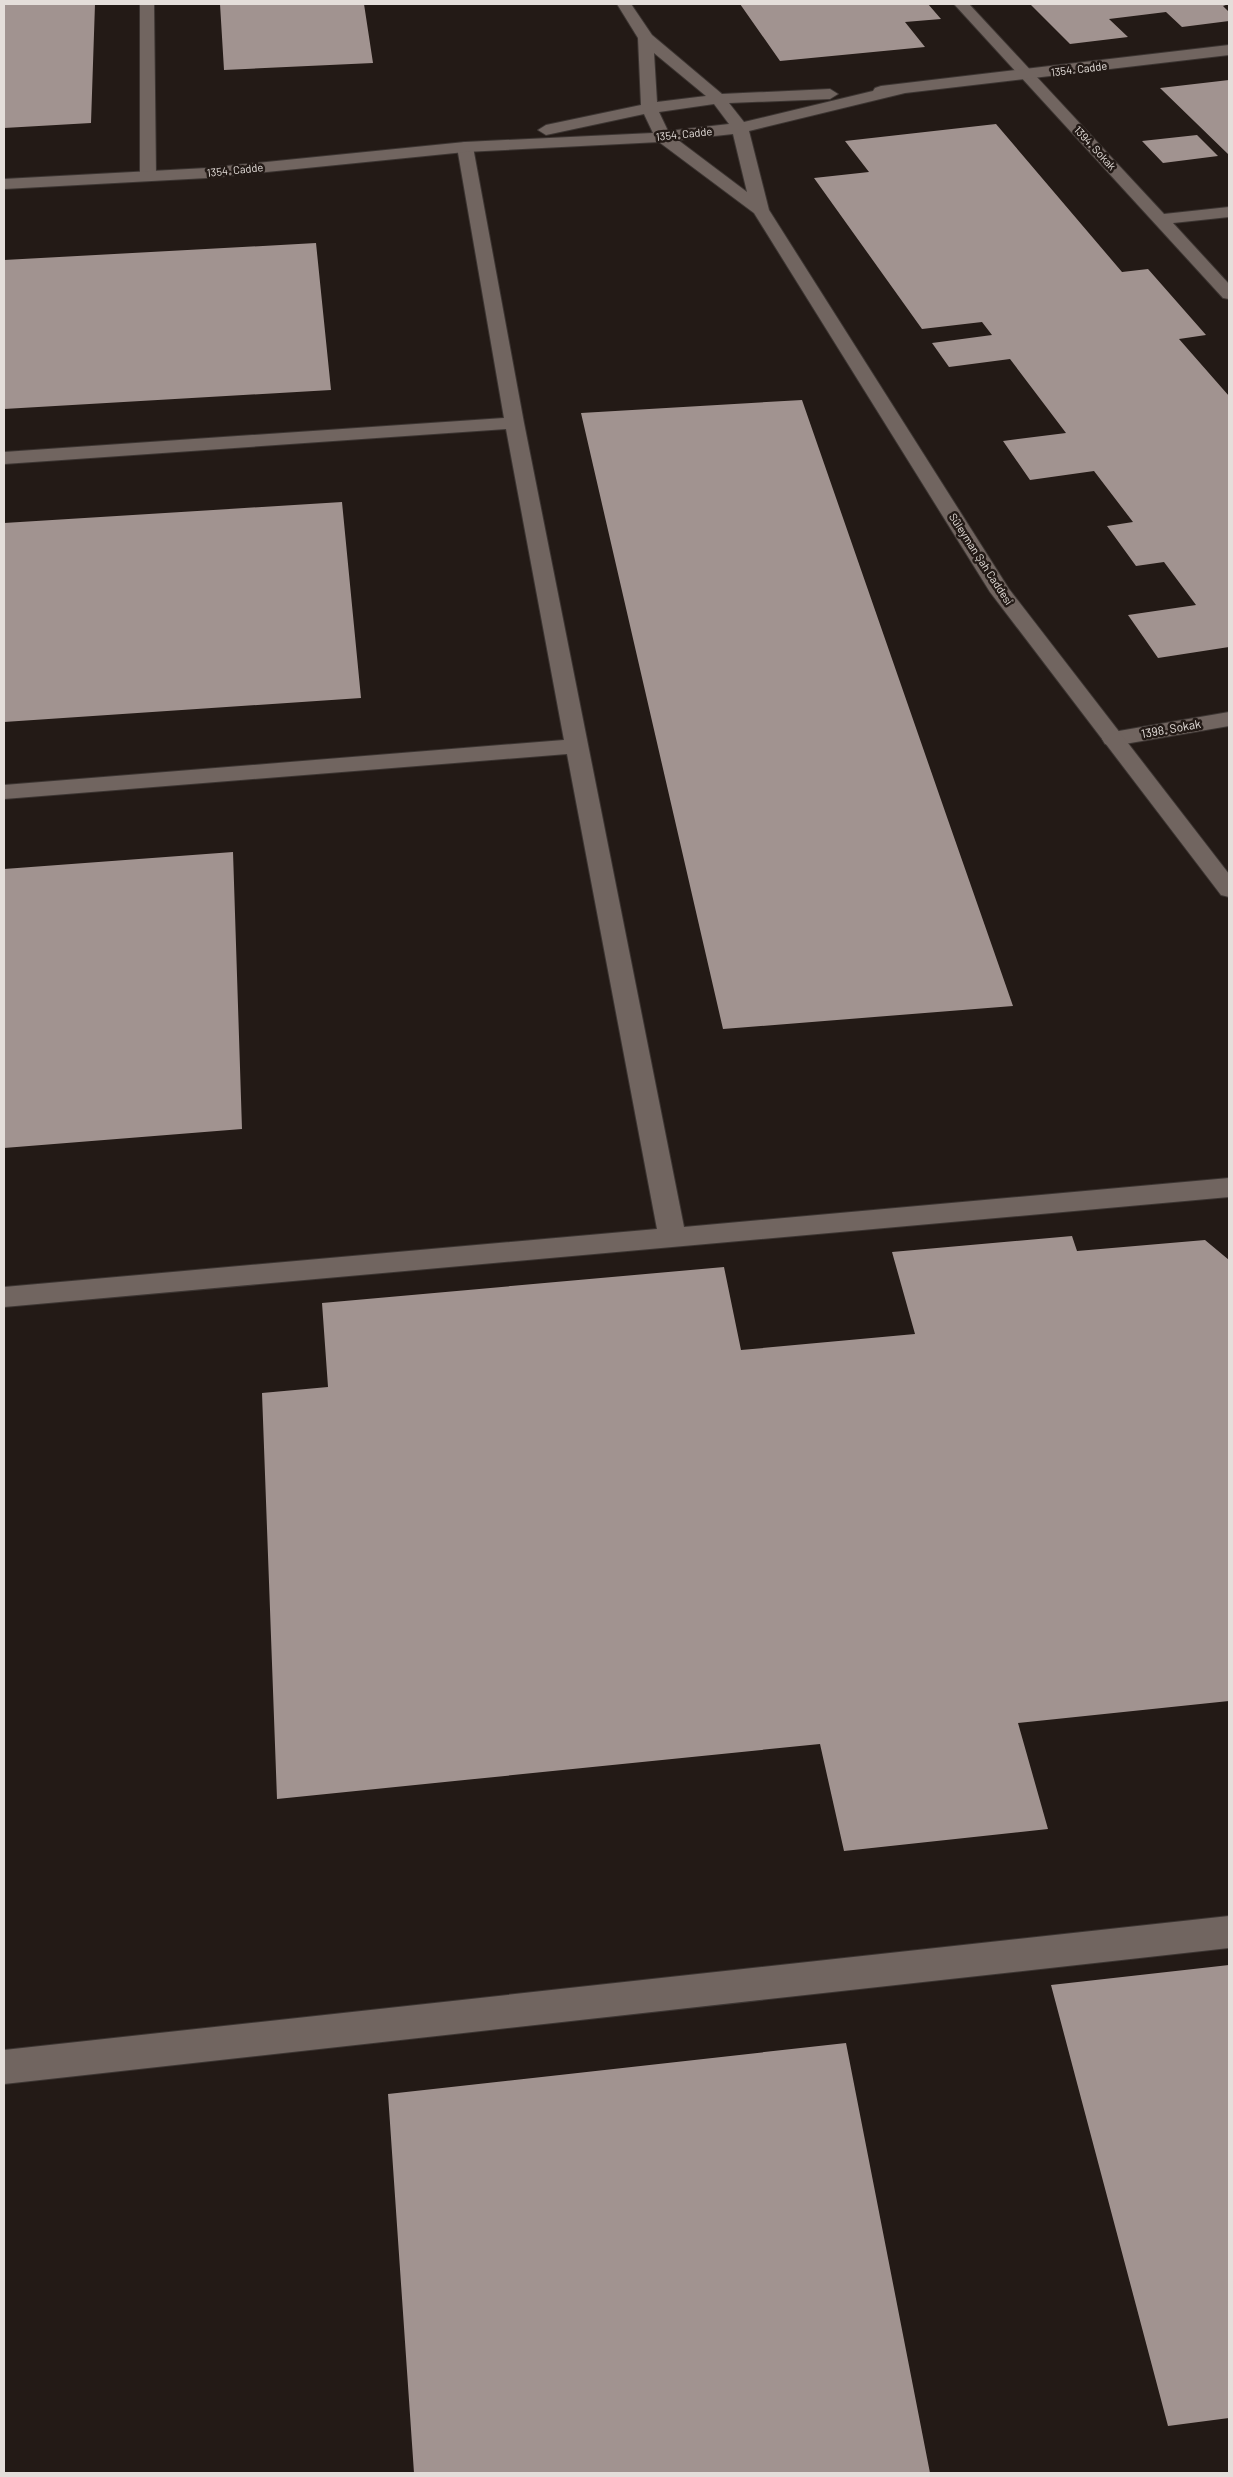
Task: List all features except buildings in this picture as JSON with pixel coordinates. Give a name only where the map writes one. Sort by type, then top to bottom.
[{"type":"main road","points":[[147,4],[148,176]]},
{"type":"main road","points":[[624,4],[646,38],[718,99],[740,128],[760,210]]},
{"type":"main road","name":"1394. Sokak","points":[[961,4],[1229,294]]},
{"type":"main road","points":[[646,38],[648,108],[663,137],[760,210]]},
{"type":"main road","name":"1354. Cadde","points":[[465,147],[648,108],[718,99],[899,90],[1229,50]]},
{"type":"main road","name":"1354. Cadde","points":[[4,184],[207,173],[465,147],[663,137],[740,128],[899,90]]},
{"type":"main road","points":[[465,147],[514,423],[672,1237]]},
{"type":"main road","name":"Süleyman Şah Caddesi","points":[[760,210],[1000,592],[1229,890]]},
{"type":"main road","points":[[1161,219],[1229,212]]},
{"type":"main road","points":[[4,458],[514,423]]},
{"type":"main road","name":"1398. Sokak","points":[[1114,739],[1229,719]]},
{"type":"main road","points":[[4,792],[577,746]]},
{"type":"main road","points":[[4,1297],[1229,1188]]},
{"type":"main road","points":[[4,2067],[1229,1932]]}]
